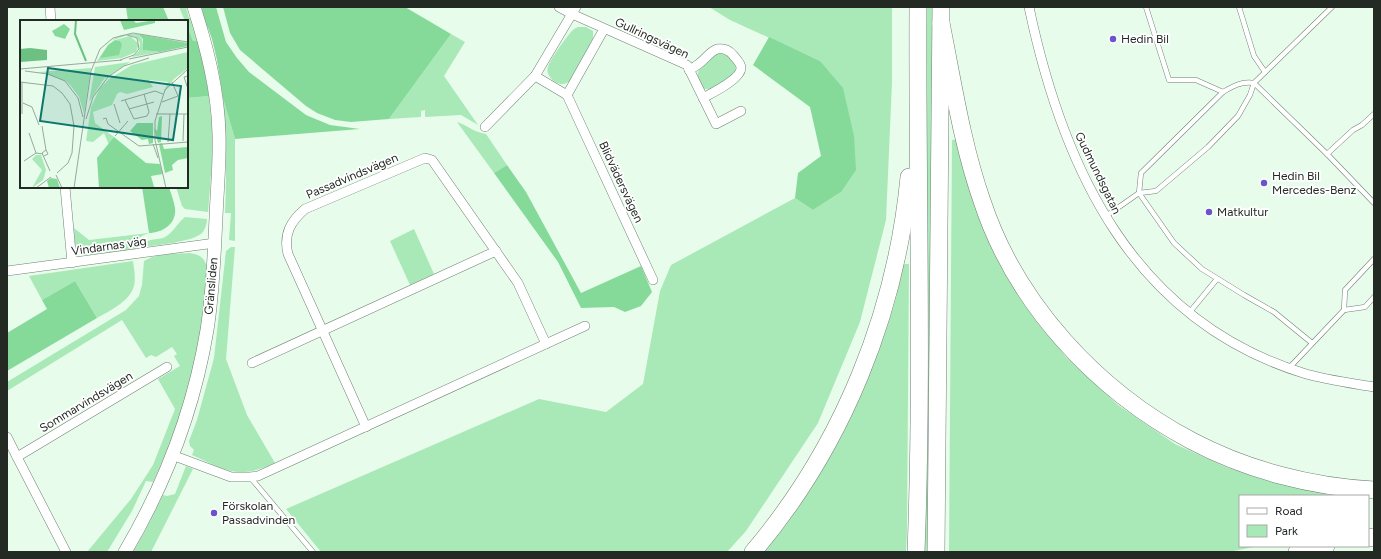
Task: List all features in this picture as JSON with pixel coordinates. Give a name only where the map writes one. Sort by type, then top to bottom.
[{"type":"highway","points":[[916,552],[918,505],[919,268],[918,7]]},
{"type":"highway","points":[[941,15],[967,152],[982,202],[1001,249],[1030,298],[1051,326],[1084,361],[1118,392],[1155,419],[1192,441],[1234,460],[1276,474],[1319,483],[1374,490]]},
{"type":"highway","points":[[936,552],[941,15]]},
{"type":"highway","points":[[753,552],[803,484],[828,444],[848,403],[878,328],[889,291],[898,252],[908,193],[918,91]]},
{"type":"highway","points":[[1297,552],[1321,547]]},
{"type":"street","points":[[50,7],[51,20]]},
{"type":"street","name":"Gränsliden","points":[[125,552],[154,497],[172,455],[189,407],[203,353],[213,283],[218,169],[218,125],[210,65],[194,7]]},
{"type":"street","name":"Gullringsvägen","points":[[559,7],[574,11],[604,29],[687,65],[716,124],[741,112]]},
{"type":"street","name":"Gudmundsgatan","points":[[1029,7],[1042,65],[1077,162],[1105,217],[1134,259],[1148,275],[1162,290],[1217,334],[1271,362],[1303,373],[1337,382],[1374,387]]},
{"type":"street","points":[[485,127],[535,76],[574,11]]},
{"type":"street","name":"Gullringsvägen","points":[[567,94],[604,29]]},
{"type":"street","name":"Gullringsvägen","points":[[689,70],[714,50],[718,49],[723,49],[730,52],[740,64],[740,73],[724,86],[703,98]]},
{"type":"street","points":[[535,76],[567,94]]},
{"type":"street","name":"Blidvädersvägen","points":[[567,94],[653,280]]},
{"type":"street","name":"Passadvindsvägen","points":[[366,427],[290,260],[286,248],[288,230],[293,220],[305,209],[425,158],[429,158],[432,160],[518,283],[546,344]]},
{"type":"street","points":[[65,188],[72,263]]},
{"type":"street","name":"Vindarnas väg","points":[[7,271],[215,243]]},
{"type":"street","points":[[252,363],[496,251]]},
{"type":"street","points":[[172,455],[231,477],[250,478],[266,473],[585,326]]},
{"type":"street","name":"Sommarvindsvägen","points":[[17,457],[167,367]]},
{"type":"street","points":[[7,437],[66,552]]},
{"type":"lane","points":[[1146,7],[1169,80],[1196,80],[1223,92]]},
{"type":"lane","points":[[1239,7],[1254,56],[1265,72]]},
{"type":"lane","points":[[1105,217],[1139,193],[1156,191],[1208,147],[1238,116],[1250,95],[1254,83],[1332,7]]},
{"type":"lane","points":[[1312,343],[1274,312],[1202,269],[1174,243],[1139,193],[1141,174],[1223,92],[1246,81],[1254,83],[1327,154],[1374,203]]},
{"type":"lane","points":[[1327,154],[1353,130],[1362,125],[1374,114]]},
{"type":"lane","points":[[1344,310],[1345,290],[1374,259]]},
{"type":"lane","points":[[1189,313],[1217,279]]},
{"type":"lane","points":[[1288,368],[1344,310],[1365,307],[1374,297]]},
{"type":"lane","points":[[250,478],[313,552]]},
{"type":"green space","points":[[126,7],[163,7],[169,20],[128,20]]},
{"type":"green space","points":[[179,7],[186,7],[189,18],[193,17],[199,40],[193,41],[188,28],[188,20],[185,20]]},
{"type":"green space","points":[[201,7],[216,7],[226,42],[249,72],[306,115],[330,125],[360,129],[235,139],[223,98],[212,39],[208,28],[199,14],[203,13]]},
{"type":"green space","points":[[223,7],[405,7],[451,34],[389,119],[351,122],[335,120],[317,113],[306,106],[240,50],[230,33]]},
{"type":"green space","points":[[709,7],[892,7],[892,82],[886,220],[860,322],[818,423],[746,531],[727,552],[321,552],[286,509],[539,399],[606,412],[643,384],[660,291],[671,265],[795,198],[813,210],[841,192],[820,61],[730,20]]},
{"type":"green space","points":[[927,7],[933,7],[928,552],[922,552]]},
{"type":"green space","points":[[578,27],[586,27],[593,31],[593,40],[571,80],[565,84],[559,84],[549,76],[547,70],[548,67],[563,42],[573,30]]},
{"type":"green space","points":[[188,28],[193,41],[199,40],[209,96],[188,98]]},
{"type":"green space","points":[[451,34],[465,42],[444,76],[478,125],[461,115],[425,117],[425,110],[421,111],[421,117],[389,119]]},
{"type":"green space","points":[[769,37],[820,61],[843,88],[854,136],[856,170],[841,192],[813,210],[795,198],[798,173],[821,156],[810,107],[753,65]]},
{"type":"green space","points":[[718,53],[724,53],[734,61],[736,67],[735,72],[712,89],[704,89],[698,77],[699,70],[701,66],[711,57]]},
{"type":"green space","points":[[209,96],[212,128],[212,162],[208,212],[185,209],[182,206],[176,188],[188,188],[188,98]]},
{"type":"green space","points":[[223,98],[235,139],[235,241],[229,240],[231,213],[225,213],[226,155]]},
{"type":"green space","points":[[457,122],[478,132],[486,134],[507,165],[494,173]]},
{"type":"green space","points":[[957,139],[971,193],[992,248],[1023,302],[1066,357],[1118,405],[1175,444],[1228,468],[1269,481],[1315,491],[1344,495],[1239,495],[1239,547],[1254,547],[1229,552],[949,552],[952,140]]},
{"type":"green space","points":[[507,165],[526,192],[581,293],[641,266],[652,292],[641,306],[625,312],[614,307],[581,308],[558,262],[494,173]]},
{"type":"green space","points":[[142,188],[169,188],[175,205],[174,219],[163,229],[154,233],[149,233]]},
{"type":"green space","points":[[185,217],[207,219],[206,227],[202,233],[191,239],[183,241],[143,247],[149,240],[162,238],[168,235]]},
{"type":"green space","points":[[74,228],[89,240],[149,233],[139,238],[136,249],[83,256],[76,247]]},
{"type":"green space","points":[[414,229],[434,274],[410,285],[390,241]]},
{"type":"green space","points":[[231,247],[235,247],[226,359],[247,415],[275,463],[251,471],[241,472],[224,469],[192,455],[194,450],[190,446],[189,441],[197,420],[214,358],[226,251]]},
{"type":"green space","points":[[189,253],[201,257],[205,261],[207,274],[200,340],[181,413],[153,482],[146,481],[132,511],[107,552],[87,552],[131,499],[153,465],[175,409],[158,379],[180,366],[174,356],[177,354],[172,347],[156,357],[151,355],[146,358],[122,320],[7,391],[7,382],[126,310],[139,296],[142,285],[144,261],[160,255]]},
{"type":"green space","points":[[133,261],[135,280],[132,292],[114,309],[97,318],[75,281],[42,300],[29,276]]},
{"type":"green space","points":[[903,264],[909,264],[906,552],[763,552],[787,523],[807,494],[851,416],[875,362],[885,334],[895,300]]},
{"type":"green space","points":[[75,281],[97,318],[7,371],[7,333],[47,309],[42,300]]},
{"type":"green space","points":[[186,466],[193,469],[151,552],[133,552],[163,495],[167,496],[175,494]]},
{"type":"place","name":"Hedin Bil","points":[[1113,39]]},
{"type":"place","name":"Hedin Bil Mercedes-Benz","points":[[1264,183]]},
{"type":"place","name":"Matkultur","points":[[1209,212]]},
{"type":"place","name":"Förskolan Passadvinden","points":[[214,513]]}]
